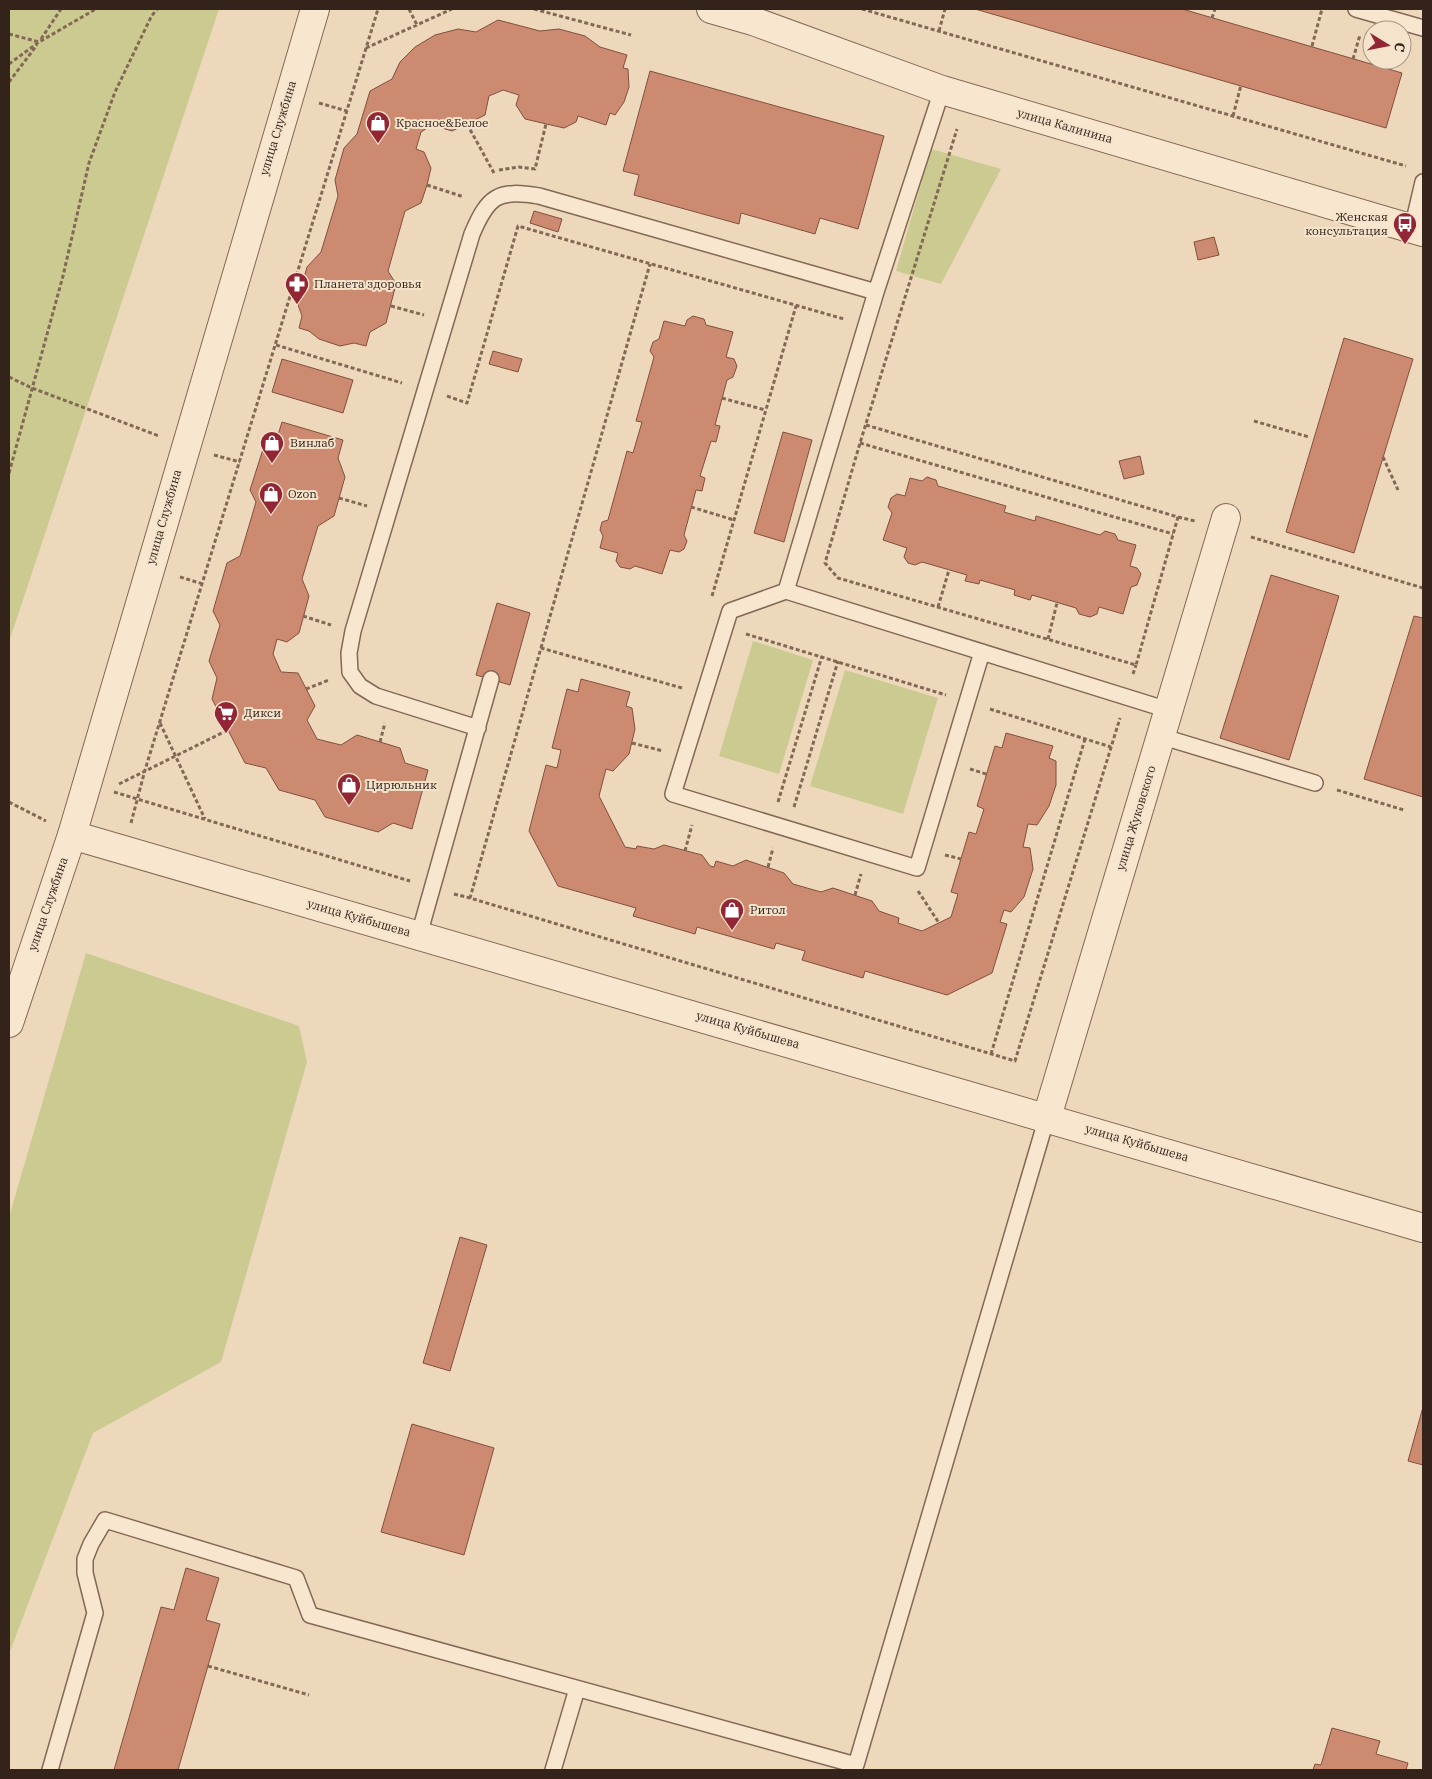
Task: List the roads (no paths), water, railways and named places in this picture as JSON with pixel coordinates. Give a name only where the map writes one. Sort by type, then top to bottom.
[{"type":"street","name":"улица Службина","points":[[9,1023],[72,835],[96,786],[185,446],[314,9]]},
{"type":"street","name":"улица Калинина","points":[[711,9],[755,15],[942,90],[1418,231]]},
{"type":"street","name":"улица Жуковского","points":[[1047,1117],[1224,524]]},
{"type":"street","name":"улица Куйбышева","points":[[72,835],[1047,1117],[1423,1228]]},
{"type":"lane","points":[[1356,9],[1423,28]]},
{"type":"lane","points":[[786,591],[876,292],[942,90]]},
{"type":"lane","points":[[1418,231],[1423,182]]},
{"type":"lane","points":[[478,728],[376,696],[360,686],[350,672],[349,653],[353,631],[472,234],[480,214],[490,201],[505,194],[521,193],[539,196],[876,292]]},
{"type":"lane","points":[[982,652],[917,868],[673,794],[730,611],[786,591],[982,652],[1126,697],[1168,710]]},
{"type":"lane","points":[[420,935],[491,679]]},
{"type":"lane","points":[[1160,736],[1315,783]]},
{"type":"lane","points":[[50,1770],[95,1613],[85,1573],[85,1559],[90,1544],[105,1520],[296,1578],[310,1615],[855,1768],[1047,1117]]},
{"type":"lane","points":[[553,1770],[577,1689]]},
{"type":"place","name":"Красное&Белое","points":[[378,144]]},
{"type":"place","name":"Женская консультация","points":[[1405,245]]},
{"type":"place","name":"Планета здоровья","points":[[297,305]]},
{"type":"place","name":"Винлаб","points":[[272,464]]},
{"type":"place","name":"Ozon","points":[[271,515]]},
{"type":"place","name":"Дикси","points":[[226,734]]},
{"type":"place","name":"Цирюльник","points":[[349,806]]},
{"type":"place","name":"Ритол","points":[[732,931]]}]
